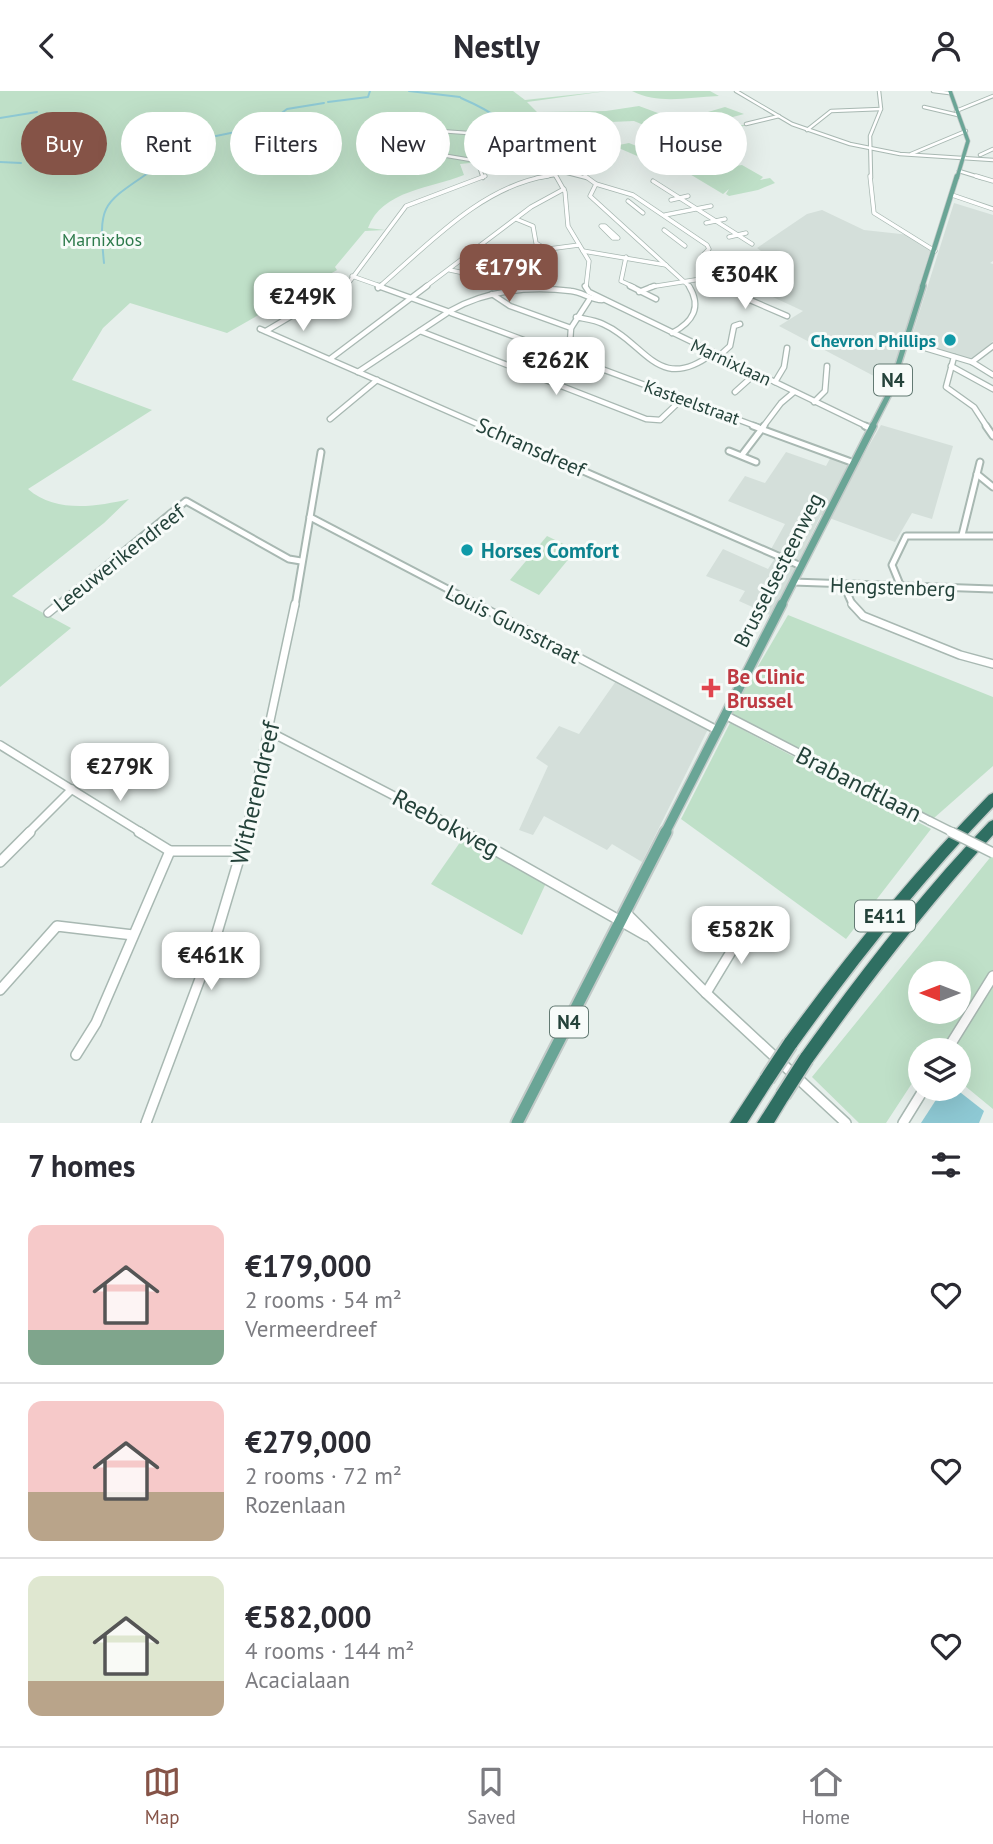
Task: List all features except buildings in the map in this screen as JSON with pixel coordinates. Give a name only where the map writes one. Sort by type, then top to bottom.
[{"type":"highway","name":"E411","points":[[738,1123],[845,966],[900,899],[993,799]]},
{"type":"highway","name":"E411","points":[[765,1123],[861,980],[914,913],[993,826]]},
{"type":"main road","points":[[950,92],[966,131]]},
{"type":"main road","name":"Brusselsesteenweg","points":[[517,1123],[889,394],[969,139],[966,131]]},
{"type":"street","points":[[736,91],[753,97]]},
{"type":"street","points":[[748,91],[779,116],[807,130],[870,150],[963,158],[978,156],[993,149]]},
{"type":"street","points":[[879,91],[881,109],[870,136],[869,166],[875,214],[935,251]]},
{"type":"street","points":[[933,91],[950,92]]},
{"type":"street","points":[[924,107],[958,112],[993,96]]},
{"type":"street","points":[[807,130],[829,112],[881,109]]},
{"type":"street","points":[[747,124],[779,116]]},
{"type":"street","points":[[426,130],[468,133],[472,137],[477,161],[444,158],[412,150],[410,140],[426,130]]},
{"type":"street","points":[[911,155],[966,131]]},
{"type":"street","points":[[978,156],[993,160]]},
{"type":"street","points":[[959,171],[993,181]]},
{"type":"street","points":[[267,331],[350,281],[406,206],[482,180],[484,175]]},
{"type":"street","points":[[378,288],[463,216],[541,175]]},
{"type":"street","points":[[555,175],[564,189],[568,226],[589,264],[585,286],[604,300]]},
{"type":"street","points":[[579,175],[646,202],[707,245],[709,249],[702,256],[703,261],[720,277],[751,300],[787,316]]},
{"type":"street","points":[[653,181],[752,244]]},
{"type":"street","points":[[596,184],[590,196],[686,281],[696,302],[695,312],[687,326],[672,333]]},
{"type":"street","points":[[654,189],[668,186]]},
{"type":"street","points":[[330,359],[544,198],[564,189]]},
{"type":"street","points":[[952,195],[993,209]]},
{"type":"street","points":[[671,200],[688,197]]},
{"type":"street","points":[[628,201],[643,213]]},
{"type":"street","points":[[633,205],[646,202]]},
{"type":"street","points":[[665,215],[711,206]]},
{"type":"street","points":[[516,219],[533,226],[536,243],[544,248]]},
{"type":"street","points":[[706,222],[725,219]]},
{"type":"street","points":[[612,232],[628,229]]},
{"type":"street","points":[[664,230],[685,246]]},
{"type":"street","points":[[672,235],[689,232]]},
{"type":"street","points":[[729,237],[746,233]]},
{"type":"street","points":[[450,270],[482,277],[525,265],[534,253],[544,248],[579,245]]},
{"type":"street","points":[[584,253],[649,260],[668,265]]},
{"type":"street","points":[[639,292],[656,285],[732,274],[760,254]]},
{"type":"street","points":[[649,260],[657,255]]},
{"type":"street","points":[[626,257],[621,281],[656,299]]},
{"type":"street","points":[[525,265],[530,272]]},
{"type":"street","name":"Kasteelstraat","points":[[352,276],[378,288],[854,463]]},
{"type":"street","name":"Marnixlaan","points":[[492,293],[564,291],[578,293],[589,300],[604,300],[814,403],[873,427]]},
{"type":"street","points":[[358,372],[466,301],[492,293],[507,306],[547,323],[571,328]]},
{"type":"street","points":[[569,356],[571,328],[589,300]]},
{"type":"street","points":[[758,315],[769,309]]},
{"type":"street","points":[[576,317],[604,324],[645,356],[686,375],[712,354]]},
{"type":"street","points":[[718,357],[730,346],[734,326],[740,324]]},
{"type":"street","name":"Schransdreef","points":[[260,329],[801,566]]},
{"type":"street","points":[[420,331],[646,419],[660,420],[682,399]]},
{"type":"street","points":[[905,342],[972,362],[993,375]]},
{"type":"street","points":[[972,362],[993,346]]},
{"type":"street","points":[[775,383],[784,367],[787,348]]},
{"type":"street","points":[[954,357],[946,387],[974,407],[993,436]]},
{"type":"street","points":[[814,403],[825,391],[827,366]]},
{"type":"street","points":[[951,366],[993,389]]},
{"type":"street","points":[[734,392],[755,374]]},
{"type":"street","points":[[330,419],[377,380]]},
{"type":"street","points":[[742,455],[781,404],[794,392]]},
{"type":"street","points":[[729,451],[756,462]]},
{"type":"street","name":"Witherendreef","points":[[146,1123],[222,918],[242,851],[268,734],[321,452]]},
{"type":"street","points":[[962,535],[980,462]]},
{"type":"street","points":[[977,474],[993,487]]},
{"type":"street","points":[[975,482],[987,481]]},
{"type":"street","name":"Leeuwerikendreef","points":[[48,613],[186,502],[289,559],[302,561]]},
{"type":"street","name":"Louis Gunsstraat","points":[[310,517],[718,730]]},
{"type":"street","points":[[901,587],[891,565],[905,536],[993,536]]},
{"type":"street","name":"Hengstenberg","points":[[793,582],[844,586],[993,589]]},
{"type":"street","points":[[844,586],[854,609],[863,615],[960,655],[993,664]]},
{"type":"street","name":"Brabandtlaan","points":[[725,715],[993,853]]},
{"type":"street","name":"Reebokweg","points":[[268,734],[276,735],[430,814],[622,917],[648,936],[846,1123]]},
{"type":"street","points":[[1,744],[170,851],[242,851]]},
{"type":"street","points":[[0,862],[72,789]]},
{"type":"street","points":[[76,1055],[96,1023],[170,851]]},
{"type":"street","points":[[706,993],[750,922]]},
{"type":"street","points":[[0,990],[57,926],[133,935]]},
{"type":"street","points":[[954,1038],[993,976]]},
{"type":"street","points":[[903,1123],[917,1101]]},
{"type":"shaded area","points":[[954,203],[993,215],[993,261],[990,263],[993,264],[993,341],[973,360],[910,342]]},
{"type":"shaded area","points":[[822,210],[864,230],[910,235],[931,249],[889,384],[779,326],[803,311],[760,291],[749,280],[778,264],[757,248],[807,214]]},
{"type":"shaded area","points":[[881,425],[953,446],[932,519],[912,513],[895,542],[821,515],[772,616],[739,601],[745,591],[706,576],[723,549],[768,569],[777,555],[770,551],[785,524],[728,501],[745,476],[765,483],[786,452],[826,466],[834,451],[860,461]]},
{"type":"shaded area","points":[[616,681],[708,729],[642,862],[612,844],[607,850],[544,816],[533,835],[519,830],[548,766],[536,758],[559,726],[579,734]]},
{"type":"green space","name":"Marnixbos","points":[[0,91],[513,91],[525,100],[607,91],[527,102],[537,112],[464,112],[464,164],[460,164],[464,175],[409,192],[384,206],[368,228],[385,230],[365,231],[335,267],[337,270],[227,333],[130,303],[103,328],[72,380],[152,410],[28,489],[39,497],[63,505],[90,506],[129,499],[104,523],[12,596],[71,628],[0,687]]},
{"type":"green space","points":[[632,91],[710,91],[719,96],[664,99]]},
{"type":"green space","name":"Marnixbos","points":[[639,106],[655,112],[635,112],[634,121],[621,122],[621,112],[537,112],[606,111]]},
{"type":"green space","points":[[725,107],[739,112],[708,112]]},
{"type":"green space","points":[[621,145],[635,145],[635,155],[621,149]]},
{"type":"green space","points":[[747,168],[763,177],[760,180],[770,178],[775,183],[758,190],[729,196],[726,194],[729,189],[723,194],[691,175],[747,175]]},
{"type":"green space","points":[[547,536],[576,550],[539,595],[510,580]]},
{"type":"green space","points":[[788,615],[993,697],[993,766],[934,818],[730,714]]},
{"type":"green space","points":[[730,723],[931,829],[846,939],[681,819]]},
{"type":"green space","points":[[463,838],[546,883],[522,935],[431,884]]},
{"type":"green space","points":[[993,854],[993,1109],[971,1091],[971,1038],[908,1038],[908,1089],[886,1123],[859,1123],[812,1077]]},
{"type":"water","points":[[935,1101],[971,1101],[984,1111],[979,1123],[921,1123]]},
{"type":"waterway","points":[[328,102],[368,97],[370,91]]},
{"type":"waterway","points":[[409,91],[460,97]]},
{"type":"waterway","points":[[461,98],[489,112]]},
{"type":"waterway","points":[[283,112],[324,103]]},
{"type":"waterway","points":[[0,118],[21,115]]},
{"type":"waterway","points":[[216,136],[230,133]]},
{"type":"waterway","points":[[0,162],[21,163]]},
{"type":"waterway","points":[[104,263],[102,228],[107,207],[113,199],[145,175]]},
{"type":"place","name":"Chevron Phillips","points":[[950,340]]},
{"type":"place","name":"Horses Comfort","points":[[467,550]]},
{"type":"place","name":"Be Clinic Brussel","points":[[711,688]]}]
